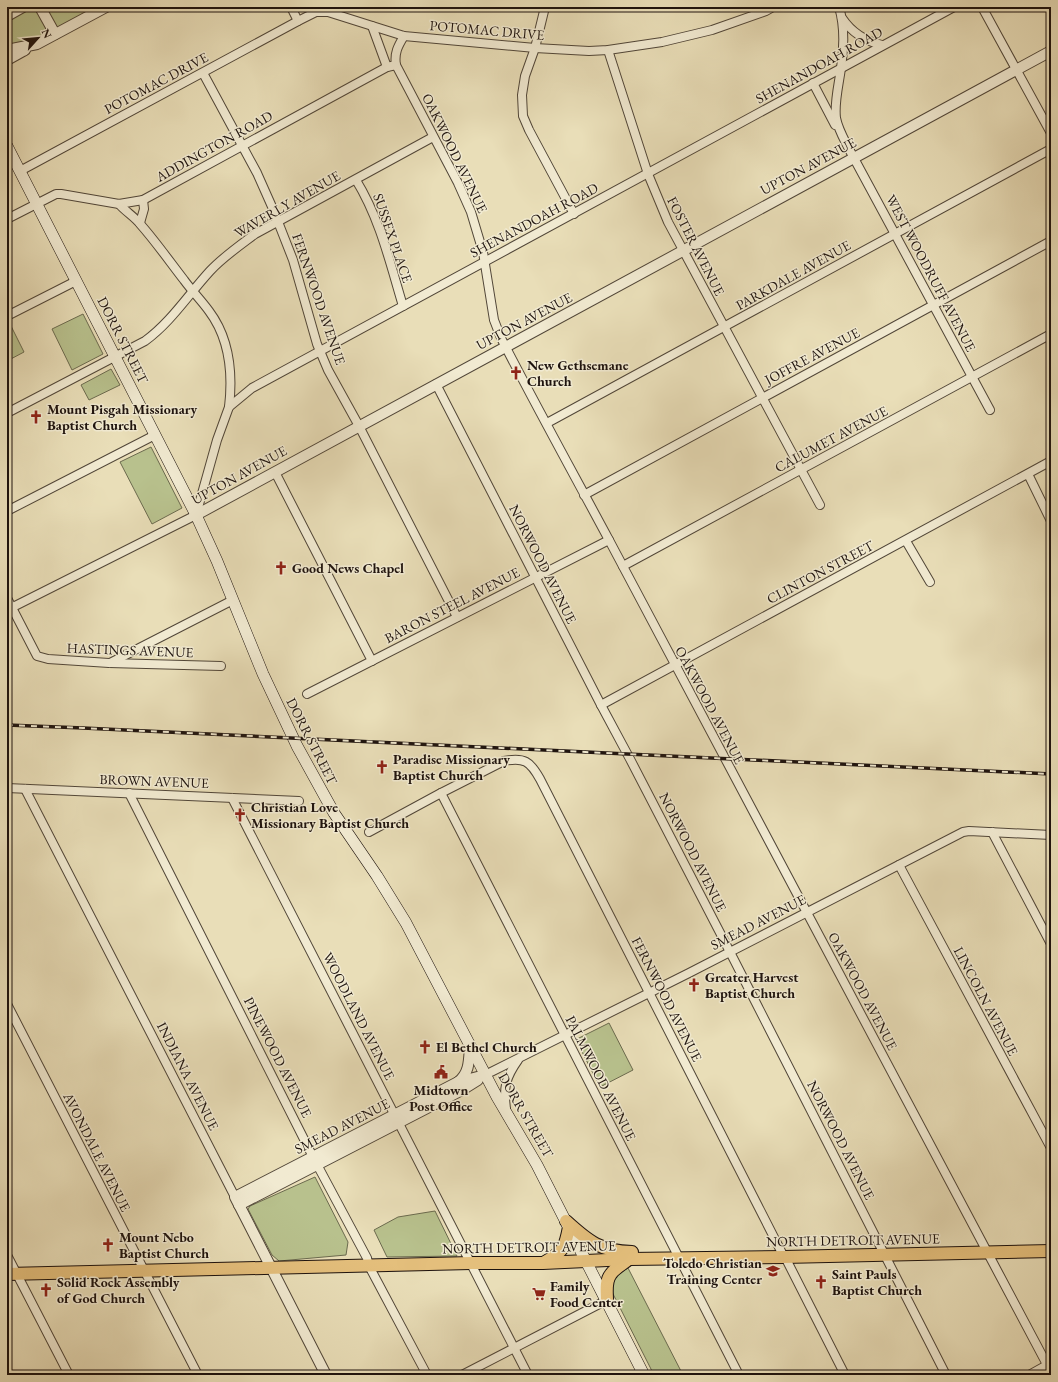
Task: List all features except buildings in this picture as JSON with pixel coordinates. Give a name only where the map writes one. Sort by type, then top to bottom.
[{"type":"main road","name":"DORR STREET","points":[[7,146],[196,515],[266,681],[311,773],[334,813],[377,876],[406,923],[485,1075],[537,1165],[644,1375]]},
{"type":"main road","points":[[544,1263],[556,1256],[563,1248],[567,1224],[587,1240],[605,1249],[616,1252],[648,1252],[677,1258]]},
{"type":"main road","name":"NORTH DETROIT AVENUE","points":[[12,1274],[471,1263],[544,1263],[629,1259],[1051,1251]]},
{"type":"main road","points":[[607,1300],[607,1289],[611,1274],[629,1259]]},
{"type":"street","points":[[7,16],[23,7]]},
{"type":"street","points":[[40,7],[55,34]]},
{"type":"street","points":[[7,60],[106,7]]},
{"type":"street","points":[[291,7],[298,21]]},
{"type":"street","points":[[545,7],[535,48],[525,76],[522,95],[523,116],[574,214]]},
{"type":"street","name":"POTOMAC DRIVE","points":[[20,171],[313,13],[328,12],[404,36],[535,48],[589,51],[608,50],[662,42],[712,30],[766,11],[773,7]]},
{"type":"street","name":"WEST WOODRUFF AVENUE","points":[[839,7],[842,17],[843,35],[842,67],[836,105],[836,118],[851,154]]},
{"type":"street","name":"SHENANDOAH ROAD","points":[[229,406],[252,388],[954,7]]},
{"type":"street","points":[[982,7],[1051,133]]},
{"type":"street","name":"WEST WOODRUFF AVENUE","points":[[842,17],[849,28],[860,37],[882,45]]},
{"type":"street","name":"OAKWOOD AVENUE","points":[[372,26],[392,66],[433,137],[468,204],[478,232],[485,262],[494,320],[505,347],[547,423],[807,912],[858,1012],[988,1252],[1049,1369]]},
{"type":"street","points":[[392,66],[396,50],[404,36]]},
{"type":"street","points":[[7,50],[37,44]]},
{"type":"street","name":"FOSTER AVENUE","points":[[608,50],[648,174],[668,222],[820,505]]},
{"type":"street","name":"UPTON AVENUE","points":[[10,609],[196,515],[683,250],[851,154],[1051,51]]},
{"type":"street","name":"ADDINGTON ROAD","points":[[7,219],[56,194],[120,204],[143,200],[242,145],[392,66]]},
{"type":"street","name":"FERNWOOD AVENUE","points":[[203,73],[263,185],[293,260],[320,352],[332,378],[457,618]]},
{"type":"street","name":"WEST WOODRUFF AVENUE","points":[[813,83],[990,410]]},
{"type":"street","name":"WAVERLY AVENUE","points":[[7,413],[115,358],[141,344],[155,334],[164,326],[210,271],[230,252],[255,234],[433,137]]},
{"type":"street","name":"PARKDALE AVENUE","points":[[547,423],[1051,150]]},
{"type":"street","name":"SUSSEX PLACE","points":[[356,180],[374,214],[403,306]]},
{"type":"street","points":[[140,223],[144,209],[143,200]]},
{"type":"street","points":[[120,204],[125,211],[140,223],[209,312],[224,338],[227,349],[230,371],[229,406],[217,440],[196,515]]},
{"type":"street","name":"JOFFRE AVENUE","points":[[584,494],[934,306],[1051,241]]},
{"type":"street","points":[[7,316],[76,281]]},
{"type":"street","name":"CALUMET AVENUE","points":[[622,566],[1051,334]]},
{"type":"street","name":"NORWOOD AVENUE","points":[[436,384],[535,578],[730,952],[946,1375]]},
{"type":"street","points":[[7,510],[155,435]]},
{"type":"street","name":"CLINTON STREET","points":[[601,705],[906,541],[1051,461]]},
{"type":"street","points":[[275,472],[372,661]]},
{"type":"street","points":[[1028,474],[1051,521]]},
{"type":"street","name":"BARON STEEL AVENUE","points":[[307,694],[609,540]]},
{"type":"street","points":[[906,541],[930,582]]},
{"type":"street","points":[[7,598],[10,609]]},
{"type":"street","points":[[109,663],[233,600]]},
{"type":"street","name":"HASTINGS AVENUE","points":[[10,609],[37,656],[48,659],[109,663],[221,666]]},
{"type":"street","name":"FERNWOOD AVENUE","points":[[441,793],[504,761],[514,760],[528,762],[534,768],[845,1375]]},
{"type":"street","name":"BROWN AVENUE","points":[[7,788],[299,801]]},
{"type":"street","name":"INDIANA AVENUE","points":[[25,789],[326,1375]]},
{"type":"street","name":"PINEWOOD AVENUE","points":[[129,793],[369,1266],[426,1375]]},
{"type":"street","points":[[369,832],[441,793]]},
{"type":"street","name":"PALMWOOD AVENUE","points":[[441,793],[677,1258],[739,1375]]},
{"type":"street","name":"WOODLAND AVENUE","points":[[232,798],[528,1375]]},
{"type":"street","name":"SMEAD AVENUE","points":[[237,1201],[397,1119],[462,1090],[485,1075],[730,952],[963,832],[969,831],[1051,835]]},
{"type":"street","points":[[992,832],[1051,944]]},
{"type":"street","name":"LINCOLN AVENUE","points":[[899,865],[1051,1148]]},
{"type":"street","name":"AVONDALE AVENUE","points":[[7,1004],[198,1375]]},
{"type":"street","points":[[458,1082],[468,1070],[470,1045]]},
{"type":"street","points":[[507,1113],[505,1083],[519,1058]]},
{"type":"street","name":"SMEAD AVENUE","points":[[397,1119],[458,1082],[485,1075]]},
{"type":"street","points":[[7,1255],[12,1274],[69,1375]]},
{"type":"street","points":[[462,1375],[607,1300]]},
{"type":"street","points":[[1029,1375],[1049,1369]]},
{"type":"green space","points":[[31,7],[37,7],[49,29],[49,34],[37,39],[7,46],[7,20]]},
{"type":"green space","points":[[42,7],[98,7],[57,29]]},
{"type":"green space","points":[[83,314],[103,354],[72,370],[52,329]]},
{"type":"green space","points":[[10,324],[24,352],[7,361],[7,325]]},
{"type":"green space","points":[[111,369],[120,385],[89,400],[81,385]]},
{"type":"green space","points":[[151,447],[182,508],[152,524],[120,462]]},
{"type":"green space","points":[[609,1023],[633,1070],[600,1087],[576,1040]]},
{"type":"green space","points":[[315,1177],[348,1242],[346,1255],[279,1261],[272,1255],[248,1209],[250,1206]]},
{"type":"green space","points":[[435,1211],[457,1256],[387,1257],[374,1230],[398,1217]]},
{"type":"green space","points":[[628,1268],[683,1375],[654,1375],[611,1290],[616,1277]]},
{"type":"railway","points":[[7,725],[1051,774]]},
{"type":"place","name":"New Gethsemane Church","points":[[516,373]]},
{"type":"place","name":"Mount Pisgah Missionary Baptist Church","points":[[36,417]]},
{"type":"place","name":"Good News Chapel","points":[[281,568]]},
{"type":"place","name":"Paradise Missionary Baptist Church","points":[[382,767]]},
{"type":"place","name":"Christian Love Missionary Baptist Church","points":[[240,815]]},
{"type":"place","name":"Greater Harvest Baptist Church","points":[[694,985]]},
{"type":"place","name":"El Bethel Church","points":[[425,1047]]},
{"type":"place","name":"Midtown Post Office","points":[[441,1072]]},
{"type":"place","name":"Mount Nebo Baptist Church","points":[[108,1245]]},
{"type":"place","name":"Toledo Christian Training Center","points":[[773,1271]]},
{"type":"place","name":"Saint Pauls Baptist Church","points":[[821,1282]]},
{"type":"place","name":"Solid Rock Assembly of God Church","points":[[46,1290]]},
{"type":"place","name":"Family Food Center","points":[[539,1294]]}]
